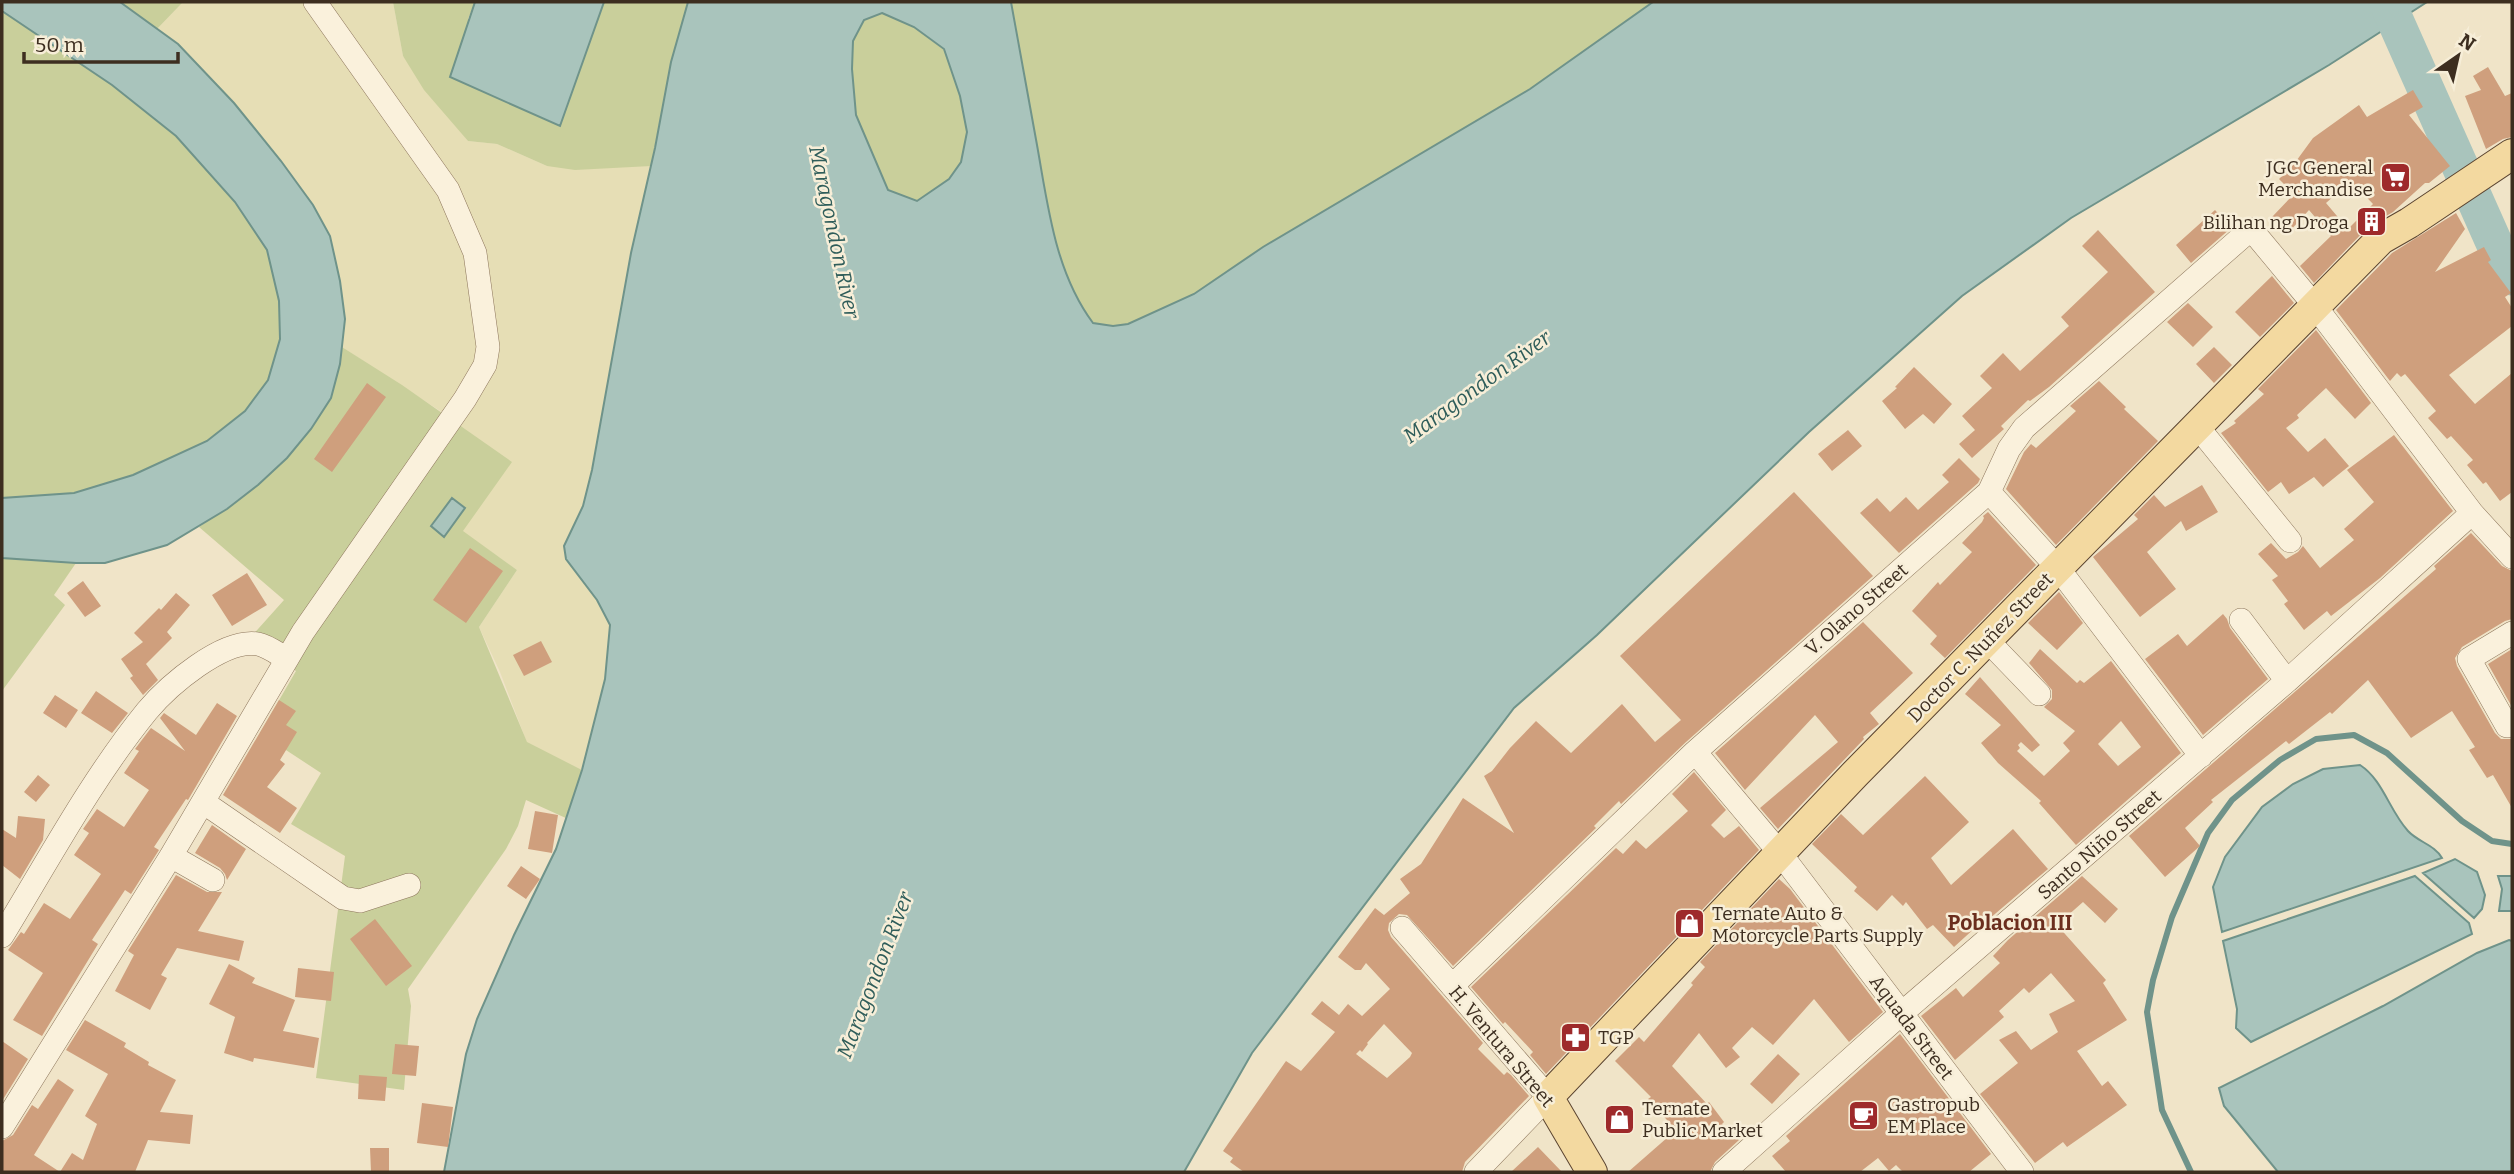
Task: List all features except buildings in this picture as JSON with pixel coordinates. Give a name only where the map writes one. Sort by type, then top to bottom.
[{"type":"main road","name":"Doctor C. Nuñez Street","points":[[1548,1097],[1780,853],[2381,239],[2507,158]]},
{"type":"main road","name":"H. Ventura Street","points":[[1548,1097],[1592,1172]]},
{"type":"street","points":[[2,1127],[171,856],[287,659],[475,384],[485,365],[488,347],[475,253],[448,190],[315,2]]},
{"type":"street","name":"V. Olano Street","points":[[1452,986],[1695,752],[1989,492],[2008,449],[2024,428],[2251,229],[2315,306]]},
{"type":"street","points":[[2315,306],[2472,513],[2512,557]]},
{"type":"street","points":[[2197,426],[2290,541]]},
{"type":"street","points":[[1989,492],[2058,568],[2201,756]]},
{"type":"street","name":"Santo Niño Street","points":[[1724,1172],[1902,1013],[2287,681],[2472,513]]},
{"type":"street","points":[[2241,620],[2287,681]]},
{"type":"street","points":[[2510,728],[2469,659],[2512,633]]},
{"type":"street","points":[[1987,640],[2039,694]]},
{"type":"street","points":[[2,936],[93,789],[148,710],[165,693],[206,661],[228,649],[259,644],[287,659]]},
{"type":"street","name":"Aquada Street","points":[[1695,752],[1780,853],[2022,1172]]},
{"type":"street","points":[[203,803],[343,898],[360,901],[408,885]]},
{"type":"street","points":[[171,856],[213,880]]},
{"type":"street","name":"H. Ventura Street","points":[[1402,928],[1548,1097]]},
{"type":"street","name":"Doctor C. Nuñez Street","points":[[1476,1172],[1548,1097]]},
{"type":"shaded area","points":[[183,2],[393,2],[403,56],[468,141],[497,144],[547,166],[651,166],[631,254],[592,470],[583,506],[564,546],[566,559],[597,600],[610,625],[605,679],[582,770],[527,743],[500,672],[479,627],[517,570],[463,532],[454,420],[342,347],[345,319],[330,236],[313,205],[234,103],[178,45],[157,29]]},
{"type":"green space","points":[[120,2],[183,2],[157,29]]},
{"type":"green space","points":[[393,2],[475,2],[468,19],[597,19],[604,2],[688,2],[671,62],[651,166],[575,170],[547,166],[497,144],[468,141],[424,90],[403,56]]},
{"type":"green space","points":[[1011,2],[1653,2],[1530,89],[1263,247],[1194,294],[1128,324],[1113,326],[1093,323],[1080,303],[1061,261]]},
{"type":"green space","points":[[2,11],[112,85],[176,136],[235,202],[267,250],[279,301],[280,339],[268,380],[246,411],[207,441],[133,475],[74,493],[2,498]]},
{"type":"green space","points":[[882,13],[914,27],[944,50],[960,96],[967,132],[961,162],[949,179],[917,201],[888,190],[856,115],[852,69],[853,41],[864,20]]},
{"type":"green space","points":[[342,347],[402,385],[512,462],[463,531],[517,570],[479,627],[527,742],[582,770],[568,819],[526,800],[518,826],[506,849],[408,989],[411,1006],[404,1090],[316,1078],[345,856],[291,824],[321,773],[260,733],[296,671],[249,639],[284,600],[199,527],[258,485],[287,458],[311,429],[340,364]]},
{"type":"green space","points":[[2,558],[76,563],[54,595],[65,605],[2,691]]},
{"type":"water","points":[[2,2],[120,2],[178,44],[234,103],[313,205],[330,236],[340,281],[345,319],[340,364],[331,398],[311,429],[287,458],[227,509],[167,545],[105,563],[2,558],[2,498],[74,493],[133,475],[207,441],[245,411],[268,380],[280,339],[279,301],[267,250],[235,202],[176,136],[112,85],[2,11]]},
{"type":"water","points":[[475,2],[604,2],[560,126],[450,77]]},
{"type":"water","name":"Maragondon River","points":[[688,2],[1011,2],[1050,215],[1061,260],[1080,303],[1093,323],[1113,326],[1128,324],[1194,294],[1263,247],[1530,89],[1653,2],[2427,2],[2329,65],[2071,218],[1962,296],[1809,432],[1597,635],[1514,708],[1252,1053],[1184,1172],[444,1172],[466,1054],[477,1019],[556,849],[582,770],[605,679],[610,625],[597,600],[566,559],[564,546],[583,506],[592,470],[631,253],[671,62]],"holes":[[[882,13],[914,27],[944,49],[960,96],[967,132],[961,162],[949,179],[917,201],[888,190],[856,115],[852,69],[853,41],[864,20]]]},
{"type":"water","points":[[452,498],[465,508],[444,537],[431,526]]},
{"type":"water","points":[[2360,765],[2375,779],[2408,831],[2442,858],[2222,932],[2213,887],[2225,857],[2262,807],[2293,784],[2323,769]]},
{"type":"water","points":[[2455,859],[2477,872],[2485,895],[2482,909],[2474,918],[2423,873]]},
{"type":"water","points":[[2415,876],[2469,923],[2472,934],[2251,1042],[2236,1028],[2237,1009],[2223,941]]},
{"type":"water","points":[[2498,876],[2512,876],[2512,911],[2499,911],[2502,889]]},
{"type":"water","points":[[2512,941],[2512,1172],[2278,1172],[2224,1106],[2219,1088],[2383,1006],[2477,953]]},
{"type":"waterway","points":[[2387,2],[2496,247],[2512,277]]},
{"type":"waterway","points":[[2191,1172],[2162,1110],[2147,1012],[2153,980],[2172,917],[2208,833],[2232,800],[2280,760],[2316,739],[2354,735],[2387,753],[2462,821],[2492,841],[2512,844]]},
{"type":"place","name":"JGC General Merchandise","points":[[2396,178]]},
{"type":"place","name":"Bilihan ng Droga","points":[[2372,222]]},
{"type":"place","name":"Ternate Auto & Motorcycle Parts Supply","points":[[1689,924]]},
{"type":"place","name":"TGP","points":[[1575,1037]]},
{"type":"place","name":"Gastropub EM Place","points":[[1864,1115]]},
{"type":"place","name":"Ternate Public Market","points":[[1619,1119]]},
{"type":"district","name":"Poblacion III","points":[[2010,923]]}]
